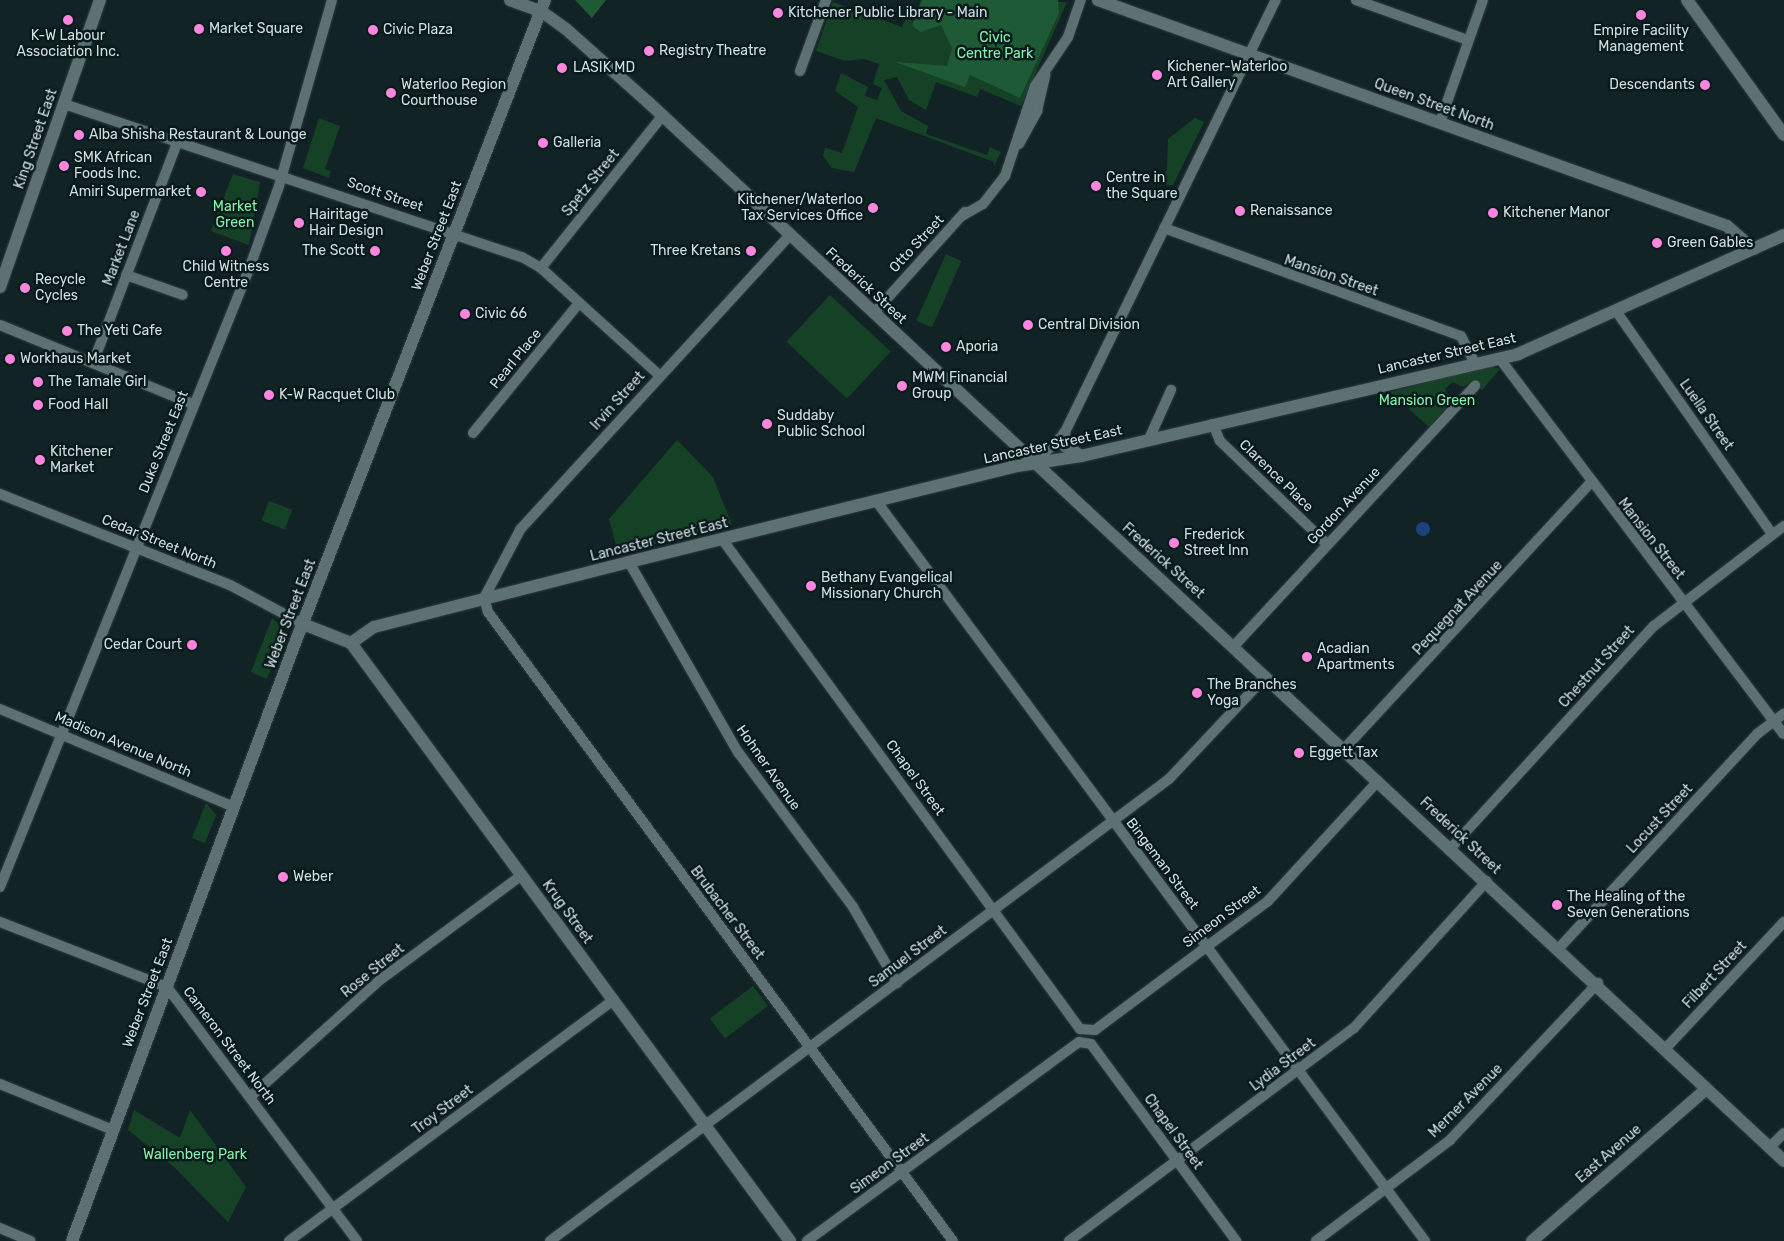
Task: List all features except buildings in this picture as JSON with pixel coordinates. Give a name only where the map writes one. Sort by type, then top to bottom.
[{"type":"main road","name":"King Street East","points":[[0,287],[100,0]]},
{"type":"main road","name":"Frederick Street","points":[[510,0],[543,6],[1034,464],[1234,646],[1378,782],[1560,947],[1666,1048],[1706,1089],[1784,1161]]},
{"type":"main road","name":"Queen Street North","points":[[1098,0],[1728,226],[1752,249]]},
{"type":"main road","points":[[1687,0],[1784,135]]},
{"type":"main road","name":"Weber Street East","points":[[72,1241],[303,624],[543,6]]},
{"type":"main road","name":"Lancaster Street East","points":[[351,643],[374,626],[484,598],[1034,464],[1080,456],[1500,359],[1616,311],[1784,235]]},
{"type":"main road","points":[[1064,434],[1065,446],[1080,456]]},
{"type":"main road","points":[[303,624],[351,643]]},
{"type":"main road","name":"Krug Street","points":[[351,643],[790,1241]]},
{"type":"main road","name":"East Avenue","points":[[1532,1241],[1706,1089]]},
{"type":"street","name":"Duke Street East","points":[[0,887],[249,269],[282,175],[332,0]]},
{"type":"street","points":[[800,71],[826,0]]},
{"type":"street","name":"Otto Street","points":[[874,313],[962,216],[992,193],[1037,111],[1045,74],[1068,37],[1081,0]]},
{"type":"street","points":[[1034,464],[1064,434],[1276,0]]},
{"type":"street","points":[[1356,0],[1468,40]]},
{"type":"street","points":[[1440,122],[1483,0]]},
{"type":"street","name":"Scott Street","points":[[64,104],[177,143],[282,175],[454,233],[541,268],[660,376]]},
{"type":"street","name":"Spetz Street","points":[[541,268],[662,115]]},
{"type":"street","name":"Market Lane","points":[[93,363],[177,143]]},
{"type":"street","name":"Mansion Street","points":[[1164,228],[1461,336],[1475,364]]},
{"type":"street","name":"Irvin Street","points":[[484,598],[513,539],[790,235]]},
{"type":"street","points":[[126,275],[184,295]]},
{"type":"street","name":"Pearl Place","points":[[473,433],[579,303]]},
{"type":"street","name":"Luella Street","points":[[1616,311],[1772,534]]},
{"type":"street","points":[[0,325],[193,404]]},
{"type":"street","name":"Mansion Street","points":[[1500,359],[1590,484],[1784,734]]},
{"type":"street","name":"Gordon Avenue","points":[[1234,646],[1475,386]]},
{"type":"street","points":[[1149,439],[1171,390]]},
{"type":"street","name":"Clarence Place","points":[[1214,424],[1220,441],[1327,544]]},
{"type":"street","name":"Pequegnat Avenue","points":[[1344,749],[1590,484]]},
{"type":"street","name":"Cedar Street North","points":[[0,494],[237,588],[303,624]]},
{"type":"street","name":"Bingeman Street","points":[[877,502],[1425,1241]]},
{"type":"street","name":"Chestnut Street","points":[[1451,848],[1654,626],[1682,601],[1784,526]]},
{"type":"street","name":"Chapel Street","points":[[722,540],[1236,1241]]},
{"type":"street","name":"Hohner Avenue","points":[[630,562],[738,752],[852,907],[897,983]]},
{"type":"street","name":"Brubacher Street","points":[[484,598],[488,612],[953,1241]]},
{"type":"street","name":"Samuel Street","points":[[550,1241],[1178,772],[1266,676]]},
{"type":"street","name":"Madison Avenue North","points":[[0,709],[234,807]]},
{"type":"street","name":"Locust Street","points":[[1560,947],[1757,734],[1784,714]]},
{"type":"street","name":"Simeon Street","points":[[807,1241],[1268,901],[1378,782]]},
{"type":"street","name":"Rose Street","points":[[250,1097],[380,980],[522,875]]},
{"type":"street","name":"Lydia Street","points":[[1069,1241],[1298,1072],[1378,1005],[1487,881]]},
{"type":"street","name":"Cameron Street North","points":[[0,922],[167,987],[357,1241]]},
{"type":"street","name":"Filbert Street","points":[[1666,1048],[1784,922]]},
{"type":"street","name":"Merner Avenue","points":[[1316,1241],[1450,1140],[1598,984]]},
{"type":"street","name":"Troy Street","points":[[289,1241],[614,1000]]},
{"type":"street","points":[[0,1084],[113,1130]]},
{"type":"street","points":[[1770,1148],[1784,1133]]},
{"type":"street","points":[[0,1228],[30,1241]]},
{"type":"green space","points":[[575,0],[606,0],[592,18]]},
{"type":"green space","name":"Civic Centre Park","points":[[921,0],[1067,2],[1021,106],[980,89],[977,97],[936,82],[926,110],[909,100],[897,77],[884,80],[901,111],[928,126],[926,134],[987,155],[990,147],[1001,152],[994,166],[994,162],[876,118],[854,172],[832,168],[823,156],[825,148],[842,153],[858,107],[835,91],[841,73],[868,87],[865,96],[877,100],[882,88],[873,84],[879,64],[864,59],[845,61],[816,51],[833,2],[902,27],[906,18],[913,21]]},
{"type":"green space","points":[[922,0],[1058,0],[1059,13],[1020,98],[970,75],[965,87],[895,62],[947,66],[952,48],[941,25],[921,32],[912,26]]},
{"type":"green space","points":[[319,118],[340,126],[325,169],[331,171],[329,178],[303,168]]},
{"type":"green space","points":[[1195,118],[1204,122],[1173,185],[1166,185],[1161,178],[1167,170],[1168,139]]},
{"type":"green space","name":"Market Green","points":[[233,174],[260,182],[249,245],[211,231]]},
{"type":"green space","points":[[946,254],[962,261],[932,328],[916,321]]},
{"type":"green space","points":[[830,295],[891,352],[847,398],[786,342]]},
{"type":"green space","name":"Mansion Green","points":[[1489,366],[1500,369],[1482,390],[1472,381],[1463,387],[1453,382],[1445,389],[1451,403],[1429,427],[1390,392]]},
{"type":"green space","points":[[677,440],[713,477],[732,525],[618,553],[609,519]]},
{"type":"green space","points":[[269,501],[292,510],[285,530],[261,521]]},
{"type":"green space","points":[[272,618],[285,630],[267,679],[251,672]]},
{"type":"green space","points":[[206,803],[216,815],[205,843],[192,838]]},
{"type":"green space","points":[[753,986],[768,1006],[725,1038],[710,1018]]},
{"type":"green space","name":"Wallenberg Park","points":[[134,1110],[180,1138],[190,1110],[246,1187],[228,1222],[173,1166],[128,1130]]},
{"type":"water","points":[[1420,522],[1426,522],[1430,529],[1426,536],[1420,536],[1416,532],[1416,526]]},
{"type":"place","name":"Kitchener Public Library - Main","points":[[778,13]]},
{"type":"place","name":"Empire Facility Management","points":[[1641,15]]},
{"type":"place","name":"K-W Labour Association Inc.","points":[[68,20]]},
{"type":"place","name":"Market Square","points":[[199,29]]},
{"type":"place","name":"Civic Plaza","points":[[373,30]]},
{"type":"place","name":"Registry Theatre","points":[[649,51]]},
{"type":"place","name":"LASIK MD","points":[[562,68]]},
{"type":"place","name":"Kichener-Waterloo Art Gallery","points":[[1157,75]]},
{"type":"place","name":"Descendants","points":[[1705,85]]},
{"type":"place","name":"Waterloo Region Courthouse","points":[[391,93]]},
{"type":"place","name":"Alba Shisha Restaurant & Lounge","points":[[79,135]]},
{"type":"place","name":"Galleria","points":[[543,143]]},
{"type":"place","name":"SMK African Foods Inc.","points":[[64,166]]},
{"type":"place","name":"Centre in the Square","points":[[1096,186]]},
{"type":"place","name":"Amiri Supermarket","points":[[201,192]]},
{"type":"place","name":"Kitchener/Waterloo Tax Services Office","points":[[873,208]]},
{"type":"place","name":"Renaissance","points":[[1240,211]]},
{"type":"place","name":"Kitchener Manor","points":[[1493,213]]},
{"type":"place","name":"Hairitage Hair Design","points":[[299,223]]},
{"type":"place","name":"Green Gables","points":[[1657,243]]},
{"type":"place","name":"Child Witness Centre","points":[[226,251]]},
{"type":"place","name":"The Scott","points":[[375,251]]},
{"type":"place","name":"Three Kretans","points":[[751,251]]},
{"type":"place","name":"Recycle Cycles","points":[[25,288]]},
{"type":"place","name":"Civic 66","points":[[465,314]]},
{"type":"place","name":"Central Division","points":[[1028,325]]},
{"type":"place","name":"The Yeti Cafe","points":[[67,331]]},
{"type":"place","name":"Aporia","points":[[946,347]]},
{"type":"place","name":"Workhaus Market","points":[[10,359]]},
{"type":"place","name":"The Tamale Girl","points":[[38,382]]},
{"type":"place","name":"MWM Financial Group","points":[[902,386]]},
{"type":"place","name":"K-W Racquet Club","points":[[269,395]]},
{"type":"place","name":"Food Hall","points":[[38,405]]},
{"type":"place","name":"Suddaby Public School","points":[[767,424]]},
{"type":"place","name":"Kitchener Market","points":[[40,460]]},
{"type":"place","name":"Frederick Street Inn","points":[[1174,543]]},
{"type":"place","name":"Bethany Evangelical Missionary Church","points":[[811,586]]},
{"type":"place","name":"Cedar Court","points":[[192,645]]},
{"type":"place","name":"Acadian Apartments","points":[[1307,657]]},
{"type":"place","name":"The Branches Yoga","points":[[1197,693]]},
{"type":"place","name":"Eggett Tax","points":[[1299,753]]},
{"type":"place","name":"Weber","points":[[283,877]]},
{"type":"place","name":"The Healing of the Seven Generations","points":[[1557,905]]}]
